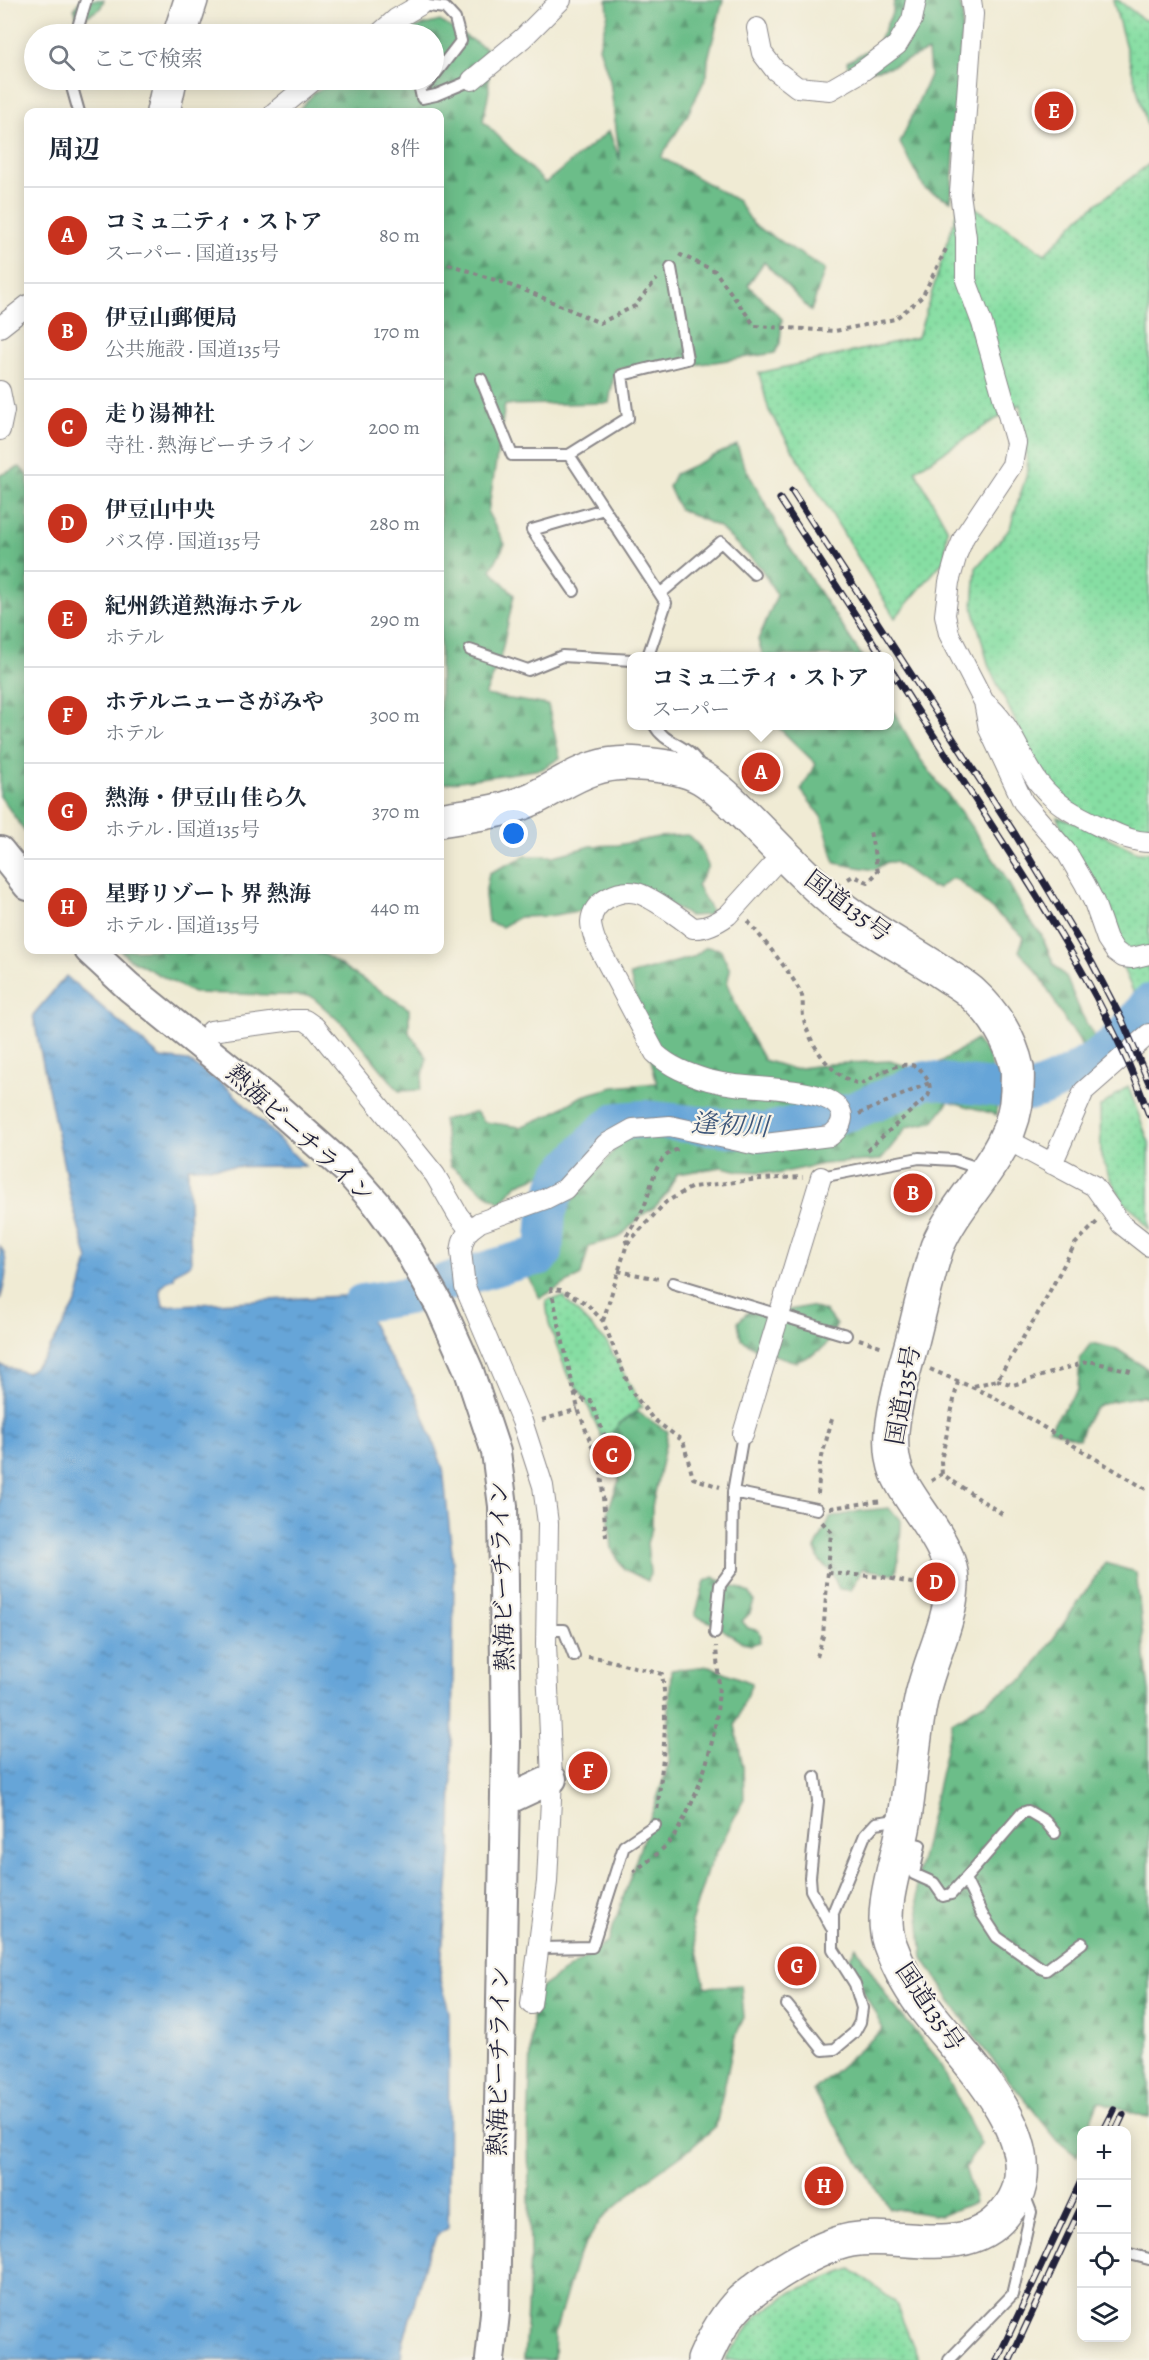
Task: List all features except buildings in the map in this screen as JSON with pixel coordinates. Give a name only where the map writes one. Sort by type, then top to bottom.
[{"type":"highway","points":[[184,24],[192,0]]},
{"type":"highway","points":[[164,108],[168,90]]},
{"type":"highway","name":"国道135号","points":[[444,819],[508,808],[592,767],[638,763],[681,770],[700,777],[723,793],[783,854],[840,907],[972,993],[994,1018],[1008,1041],[1017,1069],[1017,1100],[1009,1132],[987,1171],[963,1201],[940,1240],[908,1356],[892,1431],[892,1451],[896,1472],[942,1549],[952,1583],[943,1628],[921,1700],[903,1831],[885,1915],[888,1940],[903,1975],[928,2012],[983,2080],[1005,2114],[1014,2134],[1019,2154],[1020,2183],[1011,2206],[998,2221],[979,2234],[952,2241],[876,2238],[850,2240],[812,2255],[776,2276],[740,2302],[717,2331],[704,2360]]},
{"type":"street","points":[[472,80],[524,38],[561,0]]},
{"type":"street","points":[[757,28],[762,52],[775,70],[797,87],[830,90],[861,72],[897,45],[912,20],[916,0]]},
{"type":"street","points":[[971,0],[973,14],[960,193],[966,237],[966,280],[982,323],[1016,443],[1012,465],[964,537],[949,582],[945,615],[949,634],[984,702],[989,729],[1023,802],[1067,853],[1094,902],[1107,939],[1115,951],[1123,957],[1132,958],[1149,954]]},
{"type":"street","points":[[390,24],[419,2]]},
{"type":"street","points":[[280,108],[302,90]]},
{"type":"street","points":[[0,327],[24,308]]},
{"type":"street","points":[[0,391],[4,411],[0,430]]},
{"type":"street","points":[[984,702],[1010,730],[1039,782],[1065,809],[1135,842],[1149,842]]},
{"type":"street","points":[[0,851],[24,881]]},
{"type":"street","points":[[531,2004],[547,1882],[552,1779],[547,1630],[548,1522],[543,1486],[524,1426],[465,1287],[461,1251],[463,1241],[470,1230],[480,1222],[545,1199],[566,1188],[606,1144],[633,1129],[670,1126],[757,1145],[830,1136],[836,1131],[842,1121],[842,1114],[838,1106],[824,1098],[791,1090],[734,1085],[709,1080],[692,1075],[664,1061],[655,1053],[595,940],[591,921],[594,911],[603,901],[628,893],[639,893],[693,928],[718,922],[728,915],[783,854]]},
{"type":"street","name":"熱海ビーチライン","points":[[93,954],[129,987],[266,1098],[346,1169],[377,1204],[401,1237],[441,1308],[469,1371],[492,1442],[501,1495],[506,1743],[495,2313],[490,2360]]},
{"type":"street","points":[[211,1031],[306,1020],[315,1027],[435,1176],[458,1215],[470,1230]]},
{"type":"street","points":[[1052,1164],[1084,1091],[1149,1034]]},
{"type":"street","points":[[1009,1132],[1052,1164],[1094,1186],[1121,1224],[1149,1246]]},
{"type":"street","points":[[743,1434],[821,1178]]},
{"type":"street","points":[[505,1801],[552,1779]]},
{"type":"lane","points":[[79,24],[86,0]]},
{"type":"lane","points":[[419,2],[445,8],[455,19],[461,41],[444,63]]},
{"type":"lane","points":[[420,90],[422,98],[436,95],[472,80]]},
{"type":"lane","points":[[73,90],[78,108]]},
{"type":"lane","points":[[481,379],[512,455],[569,455],[628,418],[622,375],[687,359],[671,268]]},
{"type":"lane","points":[[569,455],[666,603],[650,652]]},
{"type":"lane","points":[[574,591],[532,530],[604,509]]},
{"type":"lane","points":[[660,594],[721,542],[754,574]]},
{"type":"lane","points":[[470,650],[528,670],[562,656],[627,660]]},
{"type":"lane","points":[[658,730],[661,735],[689,750],[696,757],[702,769],[700,777]]},
{"type":"lane","points":[[821,1178],[919,1158],[954,1160],[987,1171]]},
{"type":"lane","points":[[673,1283],[846,1335]]},
{"type":"lane","points":[[715,1633],[720,1585],[732,1569],[733,1492],[743,1434]]},
{"type":"lane","points":[[733,1492],[814,1510]]},
{"type":"lane","points":[[547,1630],[564,1630],[574,1656]]},
{"type":"lane","points":[[815,1777],[818,1801],[810,1878],[811,1890],[831,1927]]},
{"type":"lane","points":[[787,2006],[823,2050],[835,2049],[854,2033],[860,2022],[862,2008],[855,1984],[832,1949],[831,1927],[833,1913],[865,1835],[876,1823],[889,1821],[920,1845],[914,1874],[934,1883],[944,1896],[951,1894],[1022,1813],[1028,1811],[1045,1821],[1055,1833]]},
{"type":"lane","points":[[540,1948],[592,1947],[624,1846],[655,1825]]},
{"type":"lane","points":[[965,1879],[982,1914],[998,1937],[1041,1968],[1046,1970],[1082,1943]]},
{"type":"lane","points":[[949,2360],[1012,2295],[1031,2212],[1020,2183]]},
{"type":"lane","points":[[1131,2254],[1149,2259]]},
{"type":"path","points":[[444,262],[532,292],[600,323],[636,306],[655,280],[671,268],[681,255],[715,271],[755,326],[835,331],[895,319],[922,297],[946,249],[949,238]]},
{"type":"path","points":[[839,873],[848,879],[853,876],[868,882],[878,872],[870,831]]},
{"type":"path","points":[[718,922],[725,933],[746,920],[762,939],[802,995],[803,1015],[808,1032],[824,1061],[830,1067],[861,1084],[891,1068],[910,1064],[922,1069],[929,1083],[930,1093],[861,1156],[862,1170]]},
{"type":"path","points":[[842,1121],[929,1083]]},
{"type":"path","points":[[627,1244],[625,1238],[643,1208],[657,1167],[672,1150],[684,1147]]},
{"type":"path","points":[[603,1321],[627,1244],[666,1202],[692,1187],[759,1179],[821,1178]]},
{"type":"path","points":[[997,1380],[1037,1315],[1075,1244],[1110,1209]]},
{"type":"path","points":[[618,1271],[673,1283]]},
{"type":"path","points":[[606,1537],[601,1470],[578,1409],[551,1289],[561,1290],[586,1303],[603,1321],[631,1391],[653,1419],[683,1441],[693,1478],[733,1492]]},
{"type":"path","points":[[846,1335],[908,1356],[936,1372],[973,1386],[1149,1491]]},
{"type":"path","points":[[973,1386],[997,1380],[1013,1385],[1089,1361],[1135,1372]]},
{"type":"path","points":[[942,1474],[941,1461],[958,1381]]},
{"type":"path","points":[[574,1392],[585,1401],[590,1400],[610,1448]]},
{"type":"path","points":[[524,1426],[578,1409]]},
{"type":"path","points":[[817,1657],[823,1636],[831,1532],[814,1510],[820,1464],[832,1419]]},
{"type":"path","points":[[814,1510],[884,1501],[910,1494],[942,1474]]},
{"type":"path","points":[[942,1474],[1005,1516]]},
{"type":"path","points":[[828,1573],[883,1577],[924,1587],[928,1577]]},
{"type":"path","points":[[626,1877],[649,1861],[673,1838],[696,1794],[715,1726],[717,1708],[715,1633]]},
{"type":"path","points":[[574,1656],[599,1658],[662,1674],[664,1690],[662,1771],[655,1825]]},
{"type":"green space","points":[[81,0],[104,0],[100,9],[78,21],[74,8]]},
{"type":"green space","points":[[607,0],[723,0],[708,59],[707,75],[687,116],[661,157],[738,201],[754,225],[825,269],[811,311],[764,262],[748,285],[782,319],[780,343],[775,353],[694,365],[615,369],[609,403],[505,405],[488,513],[505,544],[491,570],[514,595],[500,660],[485,695],[548,705],[560,758],[542,769],[444,783],[444,108],[301,108],[320,90],[444,90],[444,24],[428,24],[440,21],[487,49],[489,91],[483,121],[545,183],[609,131],[620,160],[610,81],[599,47],[608,14]]},
{"type":"green space","points":[[894,0],[959,0],[963,14],[951,201],[925,189],[900,143],[930,75],[928,51],[890,67],[849,74],[847,62],[877,45],[893,11]]},
{"type":"green space","points":[[1113,0],[1118,0],[1144,20],[1149,20],[1149,133]]},
{"type":"green space","points":[[1149,164],[1149,831],[1129,836],[1091,820],[1044,780],[989,667],[973,608],[976,568],[1010,528],[1028,470],[1020,404],[915,470],[947,528],[945,559],[895,618],[769,411],[759,373],[918,337],[961,198],[1045,254],[1081,216]]},
{"type":"green space","points":[[737,445],[743,463],[788,545],[859,652],[762,652],[758,640],[777,595],[760,567],[719,527],[679,509],[669,487],[675,474]]},
{"type":"green space","points":[[20,467],[24,472],[24,830],[0,796],[0,475]]},
{"type":"green space","points":[[894,712],[921,760],[1003,873],[1027,917],[1041,934],[1054,965],[1066,977],[1081,1013],[1099,1046],[1091,1057],[1083,1056],[1082,1048],[1074,1032],[1068,1026],[1041,977],[1019,951],[1024,937],[959,881],[952,878],[938,888],[931,887],[895,862],[887,862],[874,870],[835,863],[822,818],[801,790],[816,764],[781,730],[894,730]]},
{"type":"green space","points":[[1057,817],[1080,824],[1137,852],[1149,852],[1149,1039],[1136,998]]},
{"type":"green space","points":[[688,835],[700,847],[708,866],[697,886],[711,910],[708,915],[689,916],[642,888],[584,910],[549,916],[519,917],[502,927],[488,922],[485,895],[489,873],[526,856],[554,856],[591,846],[618,845],[658,837]]},
{"type":"green space","points":[[706,947],[720,949],[730,970],[727,984],[747,1030],[764,1060],[793,1069],[829,1064],[890,1061],[925,1072],[976,1040],[989,1056],[995,1079],[997,1115],[949,1101],[933,1122],[907,1127],[881,1160],[822,1164],[777,1174],[722,1167],[677,1174],[667,1193],[655,1207],[642,1215],[620,1237],[589,1246],[581,1275],[540,1298],[525,1271],[533,1236],[574,1199],[646,1112],[583,1158],[516,1185],[501,1203],[450,1165],[443,1120],[476,1112],[485,1122],[520,1127],[550,1115],[582,1096],[614,1087],[656,1083],[658,1088],[630,975],[693,957]]},
{"type":"green space","points":[[124,954],[323,954],[409,1009],[409,1033],[427,1057],[420,1090],[399,1091],[348,1029],[311,996],[193,993]]},
{"type":"green space","points":[[1128,1086],[1149,1143],[1149,1229],[1137,1213],[1124,1202],[1101,1156],[1100,1107]]},
{"type":"green space","points":[[563,1297],[607,1343],[642,1407],[620,1423],[604,1442],[584,1397],[567,1374],[549,1324],[546,1300]]},
{"type":"green space","points":[[810,1306],[826,1312],[836,1325],[826,1345],[810,1356],[796,1362],[756,1349],[741,1339],[738,1322],[751,1309],[789,1310]]},
{"type":"green space","points":[[1091,1343],[1117,1349],[1149,1370],[1149,1397],[1142,1396],[1101,1405],[1089,1416],[1079,1439],[1049,1429],[1078,1389],[1080,1358]]},
{"type":"green space","points":[[638,1412],[668,1432],[652,1507],[652,1528],[647,1543],[650,1573],[648,1581],[624,1569],[612,1549],[608,1510],[619,1480],[604,1442],[620,1423]]},
{"type":"green space","points":[[889,1508],[901,1521],[896,1574],[862,1569],[851,1590],[839,1589],[831,1571],[820,1562],[815,1549],[830,1518],[860,1511]]},
{"type":"green space","points":[[1105,1563],[1136,1572],[1149,1693],[1149,2118],[1099,2101],[1089,2126],[1077,2126],[1077,2156],[1058,2141],[979,2043],[923,1958],[916,1882],[952,1722],[1027,1677]]},
{"type":"green space","points":[[713,1577],[750,1593],[754,1601],[750,1613],[742,1621],[748,1628],[759,1631],[760,1642],[750,1645],[741,1642],[713,1623],[695,1616],[705,1581]]},
{"type":"green space","points":[[709,1666],[752,1683],[735,1725],[743,1767],[744,1799],[707,1871],[691,1923],[705,1987],[741,1985],[744,2017],[735,2037],[716,2126],[601,2219],[577,2258],[555,2332],[554,2360],[524,2360],[530,2257],[528,2133],[533,1993],[608,1942],[669,1763],[671,1670]]},
{"type":"green space","points":[[856,1947],[890,2001],[937,2058],[981,2144],[965,2167],[975,2202],[940,2216],[889,2208],[813,2091],[883,2029],[848,1961]]},
{"type":"green space","points":[[851,2269],[895,2302],[919,2360],[725,2360],[757,2316],[792,2292]]},
{"type":"water","points":[[66,976],[161,1058],[188,1061],[226,1086],[305,1166],[188,1167],[191,1264],[175,1273],[174,1278],[160,1289],[163,1306],[358,1295],[386,1352],[417,1398],[443,1468],[454,1572],[451,1853],[440,1976],[449,2012],[448,2228],[437,2235],[425,2264],[402,2347],[401,2360],[0,2360],[0,1365],[27,1373],[44,1358],[77,1302],[88,1260],[70,1196],[33,1015]]},
{"type":"water","points":[[0,1246],[6,1265],[0,1300]]},
{"type":"waterway","name":"逢初川","points":[[362,1303],[407,1296],[455,1279],[541,1256],[544,1252],[547,1213],[561,1176],[604,1131],[618,1121],[644,1119],[765,1132],[853,1111],[926,1080],[1029,1092],[1073,1073],[1095,1060],[1127,1031],[1149,1003]]},
{"type":"railway","points":[[792,491],[1015,834],[1091,961],[1123,1022],[1149,1083]]},
{"type":"railway","points":[[780,499],[879,652]]},
{"type":"railway","points":[[894,674],[1064,940],[1102,1008],[1149,1115]]},
{"type":"railway","points":[[1106,2126],[1114,2110]]},
{"type":"railway","points":[[1118,2126],[1123,2115]]},
{"type":"railway","points":[[997,2360],[1082,2180]]},
{"type":"railway","points":[[1010,2360],[1077,2216]]},
{"type":"place","name":"紀州鉄道熱海ホテル","points":[[1054,111]]},
{"type":"place","name":"コミュ二ティ・ストア","points":[[761,772]]},
{"type":"place","name":"伊豆山郵便局","points":[[913,1193]]},
{"type":"place","name":"走り湯神社","points":[[612,1455]]},
{"type":"place","name":"伊豆山中央","points":[[936,1582]]},
{"type":"place","name":"ホテルニューさがみや","points":[[588,1771]]},
{"type":"place","name":"熱海・伊豆山 佳ら久","points":[[797,1966]]},
{"type":"place","name":"星野リゾート 界 熱海","points":[[824,2186]]}]
